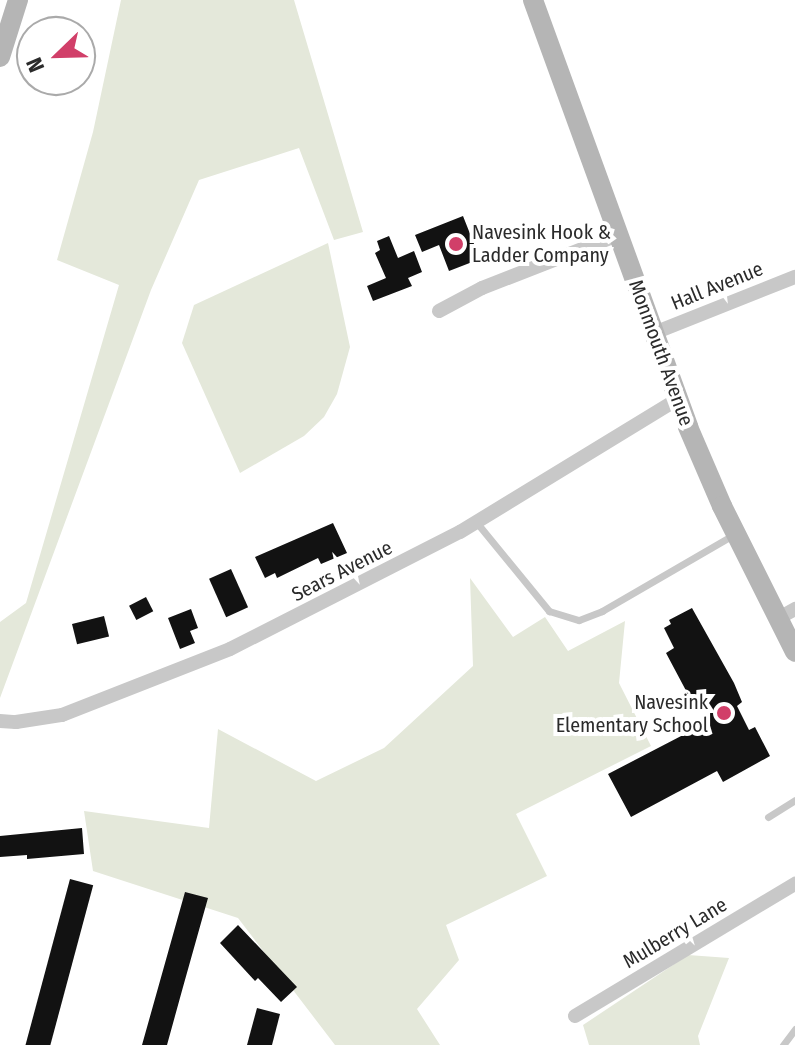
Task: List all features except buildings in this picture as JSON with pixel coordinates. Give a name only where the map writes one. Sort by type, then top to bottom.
[{"type":"street","points":[[1,49],[18,0]]},
{"type":"street","name":"Monmouth Avenue","points":[[533,0],[678,399],[736,533],[786,614],[795,652]]},
{"type":"street","points":[[439,311],[482,288],[618,235]]},
{"type":"street","name":"Hall Avenue","points":[[654,333],[795,277]]},
{"type":"street","name":"Sears Avenue","points":[[0,721],[16,722],[62,715],[160,679],[343,593],[477,523],[678,399]]},
{"type":"street","name":"Mulberry Lane","points":[[575,1016],[795,884]]},
{"type":"lane","points":[[477,523],[549,611],[579,620],[602,611],[736,533]]},
{"type":"lane","points":[[768,817],[795,800]]},
{"type":"lane","points":[[783,1045],[795,1029]]},
{"type":"shaded area","points":[[121,0],[294,0],[363,232],[334,240],[299,148],[199,180],[151,290],[0,698],[0,622],[26,603],[119,285],[57,260],[93,132]]},
{"type":"shaded area","points":[[328,243],[350,347],[337,394],[324,417],[304,436],[240,473],[182,343],[194,305]]},
{"type":"shaded area","points":[[470,578],[513,637],[545,617],[568,651],[625,621],[619,683],[651,746],[516,814],[547,876],[446,925],[459,960],[417,1009],[440,1045],[335,1045],[238,918],[93,871],[84,811],[209,828],[218,729],[316,781],[384,748],[473,666]]},
{"type":"shaded area","points":[[688,955],[729,958],[698,1036],[700,1045],[589,1045],[583,1025]]},
{"type":"place","name":"Navesink Hook & Ladder Company","points":[[456,244]]},
{"type":"place","name":"Navesink Elementary School","points":[[724,713]]}]
